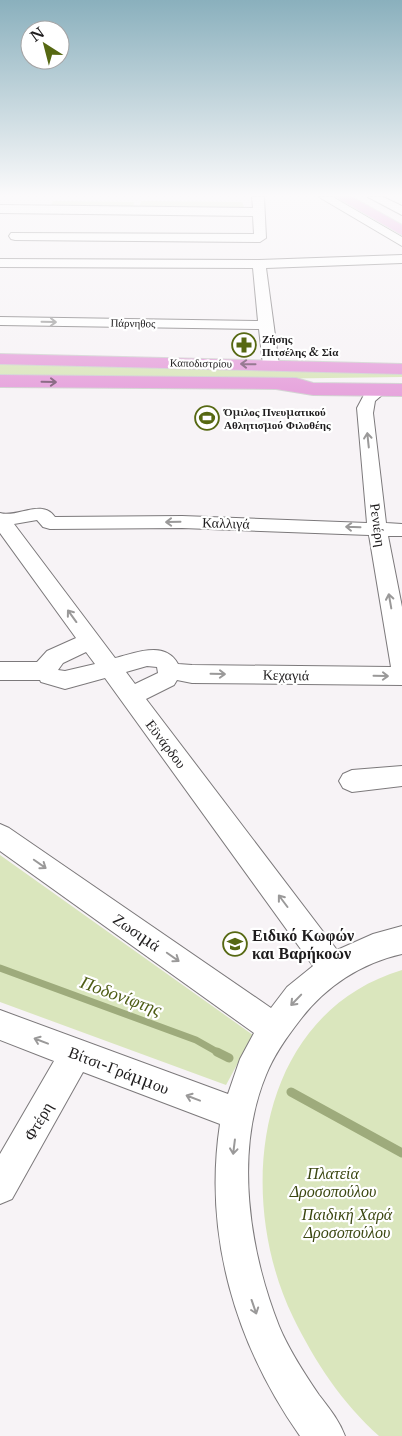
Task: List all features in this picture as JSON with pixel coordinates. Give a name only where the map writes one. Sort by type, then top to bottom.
[{"type":"main road","name":"Καποδιστρίου","points":[[0,359],[402,369]]},
{"type":"main road","points":[[271,365],[333,360],[402,363]]},
{"type":"main road","name":"Καποδιστρίου","points":[[0,381],[273,384],[402,382]]},
{"type":"main road","points":[[273,384],[313,389],[402,390]]},
{"type":"street","points":[[260,266],[300,264]]},
{"type":"street","points":[[2,267],[402,265]]},
{"type":"street","points":[[260,266],[271,365]]},
{"type":"street","name":"Πάρνηθος","points":[[0,321],[266,325]]},
{"type":"street","name":"Ρενιέρη","points":[[381,389],[370,395],[365,402],[377,528],[402,666]]},
{"type":"street","name":"Καλλιγά","points":[[0,520],[37,514],[45,516],[50,523],[182,522],[402,530]]},
{"type":"street","name":"Εϋνάρδου","points":[[0,520],[333,969]]},
{"type":"street","points":[[17,542],[46,529],[50,523]]},
{"type":"street","points":[[46,671],[47,663],[55,657],[90,641]]},
{"type":"street","name":"Κεχαγιά","points":[[0,671],[46,671],[54,679],[65,680],[153,658],[163,660],[170,671],[192,674],[402,676]]},
{"type":"street","points":[[131,696],[166,679],[170,671]]},
{"type":"street","points":[[352,781],[402,776]]},
{"type":"street","name":"Ζωσιμά","points":[[0,836],[274,1028]]},
{"type":"street","points":[[325,1436],[304,1409],[280,1368],[260,1326],[246,1284],[236,1242],[232,1201],[232,1162],[238,1115],[255,1061],[287,1009],[311,985],[333,969],[365,951],[402,940]]},
{"type":"street","name":"Βίτσι-Γράμμου","points":[[0,1025],[238,1115]]},
{"type":"street","name":"Φτέρη","points":[[0,1187],[76,1054]]},
{"type":"green space","points":[[0,363],[402,372],[402,377],[180,380],[0,378]]},
{"type":"green space","points":[[0,855],[253,1035],[226,1085],[0,1002]]},
{"type":"green space","name":"Πλατεία Δροσοπούλου","points":[[402,970],[402,1436],[379,1436],[353,1410],[330,1381],[293,1317],[275,1269],[265,1218],[263,1165],[271,1114],[288,1067],[315,1026],[353,993]]},
{"type":"waterway","name":"Ποδονίφτης","points":[[0,968],[196,1040],[219,1053]]},
{"type":"waterway","name":"Ποδονίφτης","points":[[219,1053],[229,1058]]},
{"type":"waterway","name":"Ποδονίφτης","points":[[291,1092],[402,1153]]},
{"type":"place","name":"Ζήσης Πιτσέλης & Σία","points":[[244,345]]},
{"type":"place","name":"Όμιλος Πνευματικού Αθλητισμού Φιλοθέης","points":[[207,418]]},
{"type":"place","name":"Ειδικό Κωφών και Βαρήκοων","points":[[235,944]]},
{"type":"park label","name":"Παιδική Χαρά Δροσοπούλου","points":[[347,1223]]}]
